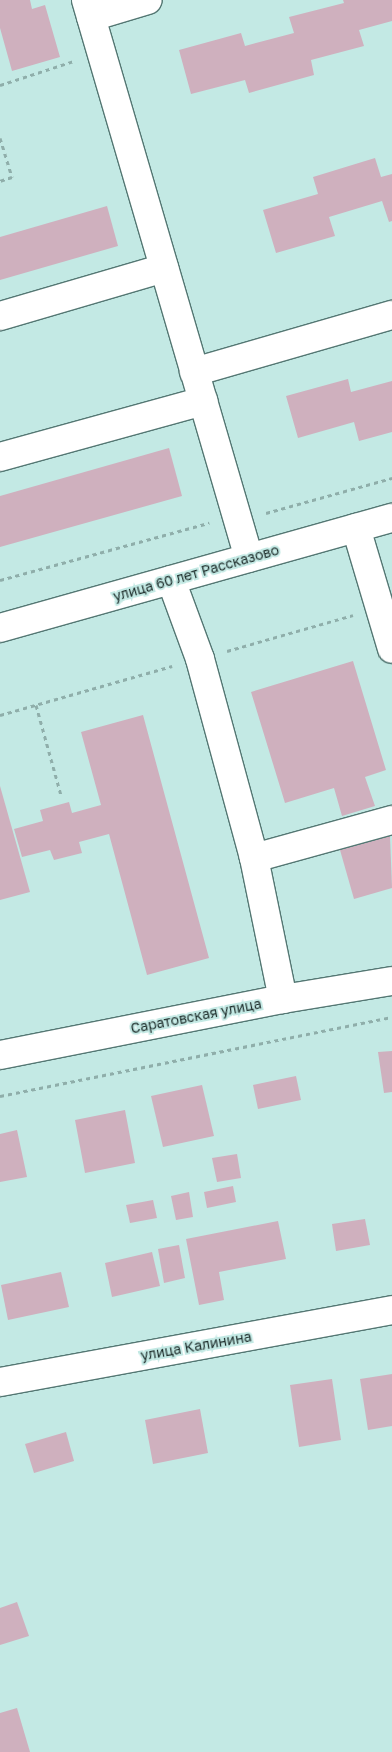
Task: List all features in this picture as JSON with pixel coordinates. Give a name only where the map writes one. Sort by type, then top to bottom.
[{"type":"street","points":[[148,0],[88,9],[249,558]]},
{"type":"street","points":[[0,316],[164,268]]},
{"type":"street","points":[[194,372],[392,315]]},
{"type":"street","points":[[0,457],[203,401]]},
{"type":"street","name":"улица 60 лет Рассказово","points":[[0,628],[392,518]]},
{"type":"street","points":[[356,528],[392,650]]},
{"type":"street","points":[[171,580],[200,659],[254,858],[283,999]]},
{"type":"street","points":[[254,858],[392,820]]},
{"type":"street","name":"Саратовская улица","points":[[0,1055],[283,999],[392,981]]},
{"type":"street","name":"улица Калинина","points":[[0,1382],[392,1310]]},
{"type":"path","points":[[0,85],[75,61],[73,52]]},
{"type":"path","points":[[0,138],[12,177],[0,181]]},
{"type":"path","points":[[0,580],[220,520],[238,522],[392,478]]},
{"type":"path","points":[[36,705],[61,795]]},
{"type":"path","points":[[0,1096],[392,1017]]},
{"type":"building","points":[[0,0],[30,0],[32,9],[45,5],[60,57],[12,71],[0,28]]},
{"type":"building","points":[[343,0],[392,0],[392,21],[359,30],[364,46],[311,60],[314,75],[249,93],[245,80],[191,94],[179,50],[241,33],[245,46],[294,33],[289,17],[344,3]]},
{"type":"building","points":[[375,158],[381,177],[392,174],[392,221],[389,222],[382,201],[329,217],[335,236],[276,253],[263,210],[318,194],[313,177]]},
{"type":"building","points":[[107,206],[118,246],[0,280],[0,237]]},
{"type":"building","points":[[348,379],[351,392],[392,381],[392,432],[359,441],[354,422],[298,438],[286,396]]},
{"type":"building","points":[[169,448],[182,496],[0,547],[0,496]]},
{"type":"building","points":[[353,661],[386,770],[365,777],[375,806],[342,816],[334,788],[285,803],[251,692]]},
{"type":"building","points":[[143,715],[209,958],[147,975],[109,834],[79,842],[82,853],[54,860],[50,850],[22,857],[14,829],[43,821],[40,810],[69,802],[72,813],[101,805],[81,732]]},
{"type":"building","points":[[0,786],[30,892],[0,900]]},
{"type":"building","points":[[390,836],[392,888],[354,899],[340,850]]},
{"type":"building","points":[[392,1051],[392,1092],[384,1093],[378,1052]]},
{"type":"building","points":[[296,1076],[301,1100],[258,1109],[253,1085]]},
{"type":"building","points":[[202,1085],[214,1136],[163,1147],[151,1096]]},
{"type":"building","points":[[125,1110],[135,1163],[85,1173],[75,1120]]},
{"type":"building","points":[[17,1130],[27,1177],[0,1182],[0,1134]]},
{"type":"building","points":[[237,1154],[241,1178],[217,1182],[212,1158]]},
{"type":"building","points":[[233,1186],[236,1202],[207,1208],[204,1192]]},
{"type":"building","points":[[189,1192],[193,1217],[176,1220],[171,1196]]},
{"type":"building","points":[[153,1200],[157,1218],[130,1223],[126,1205]]},
{"type":"building","points":[[365,1219],[370,1245],[336,1251],[332,1224]]},
{"type":"building","points":[[278,1221],[286,1259],[219,1272],[224,1300],[199,1305],[186,1239]]},
{"type":"building","points":[[179,1245],[185,1278],[164,1283],[158,1249]]},
{"type":"building","points":[[152,1252],[160,1286],[112,1297],[105,1263]]},
{"type":"building","points":[[61,1272],[69,1307],[8,1320],[1,1285]]},
{"type":"building","points":[[392,1374],[392,1426],[368,1430],[360,1379]]},
{"type":"building","points":[[332,1379],[341,1440],[299,1447],[290,1385]]},
{"type":"building","points":[[200,1409],[208,1453],[153,1464],[145,1420]]},
{"type":"building","points":[[66,1432],[74,1461],[34,1473],[25,1444]]},
{"type":"building","points":[[17,1602],[29,1636],[0,1645],[0,1608]]},
{"type":"building","points":[[17,1708],[30,1752],[0,1752],[0,1713]]}]
